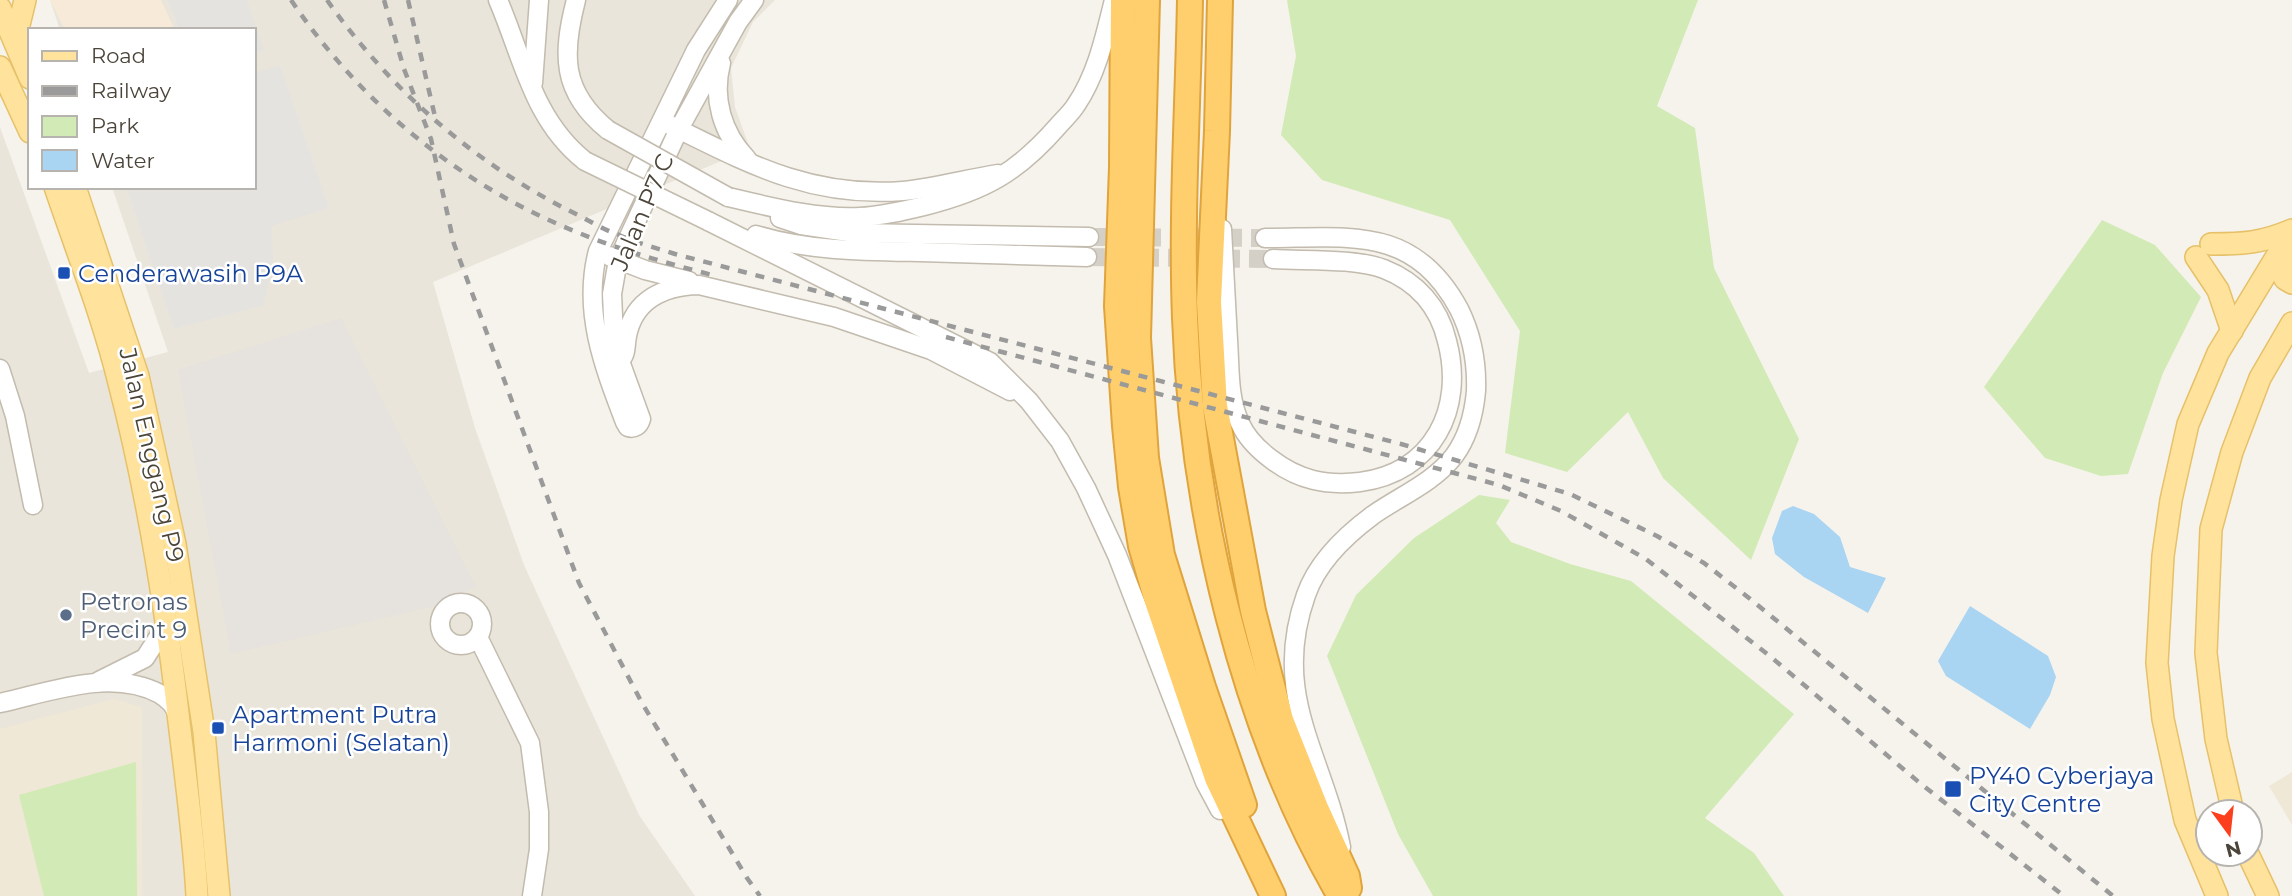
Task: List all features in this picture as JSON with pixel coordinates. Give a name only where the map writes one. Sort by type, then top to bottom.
[{"type":"highway","points":[[1123,0],[1122,167],[1117,306],[1131,486],[1141,546],[1157,601],[1217,778],[1270,896]]},
{"type":"highway","points":[[1147,0],[1138,338],[1146,458],[1163,555],[1183,625],[1248,817],[1284,896]]},
{"type":"highway","points":[[1190,0],[1185,318],[1192,412],[1202,481],[1225,596],[1251,696],[1296,810],[1322,864],[1346,889]]},
{"type":"highway","points":[[1220,0],[1209,302],[1215,407],[1253,611],[1282,720],[1346,889]]},
{"type":"main road","points":[[17,49],[25,0]]},
{"type":"main road","points":[[0,8],[28,74]]},
{"type":"main road","points":[[0,67],[28,128]]},
{"type":"main road","name":"Jalan Enggang P9","points":[[56,189],[119,381],[150,515],[168,622],[197,896]]},
{"type":"main road","name":"Jalan Enggang P9","points":[[76,189],[138,376],[175,544],[204,732],[219,896]]},
{"type":"main road","points":[[2232,331],[2203,251],[2257,243],[2292,231]]},
{"type":"main road","points":[[2217,896],[2185,820],[2163,719],[2157,663],[2163,556],[2171,500],[2188,424],[2218,353],[2292,231]]},
{"type":"main road","points":[[2292,253],[2283,275],[2292,283]]},
{"type":"main road","points":[[2230,798],[2217,738],[2206,653],[2211,529],[2232,452],[2260,378],[2292,323]]},
{"type":"main road","points":[[2255,868],[2268,896]]},
{"type":"street","points":[[498,0],[532,90],[546,118],[566,146],[584,161],[708,220],[990,362],[1029,401],[1060,441],[1086,488],[1117,555],[1205,782],[1270,896]]},
{"type":"street","points":[[532,90],[539,0]]},
{"type":"street","points":[[576,0],[568,30],[566,54],[576,93],[591,116],[608,130],[728,197],[771,216],[832,231],[1089,237]]},
{"type":"street","name":"Jalan P7 C","points":[[612,363],[593,318],[591,290],[598,251],[696,50],[728,0]]},
{"type":"street","name":"Jalan P7 C","points":[[612,363],[613,279],[618,260],[679,129],[738,22],[754,0]]},
{"type":"street","points":[[728,197],[792,211],[859,217],[894,213],[956,198],[982,188],[1010,172],[1033,153],[1076,106],[1102,50],[1114,0]]},
{"type":"street","points":[[724,49],[717,77],[720,112],[725,130],[740,152],[761,169]]},
{"type":"street","points":[[660,120],[761,169],[815,186],[869,192],[904,191],[1010,172]]},
{"type":"street","points":[[1217,131],[1231,396],[1240,424],[1253,443],[1284,469],[1301,478],[1321,483],[1342,484],[1386,477],[1408,465],[1434,441],[1443,425],[1452,386],[1449,347],[1436,311],[1414,286],[1382,268],[1367,264],[1273,259]]},
{"type":"street","points":[[708,220],[775,241],[816,247],[1087,257]]},
{"type":"street","points":[[1265,238],[1369,240],[1392,245],[1413,254],[1447,289],[1460,312],[1469,333],[1476,373],[1473,416],[1465,438],[1454,456],[1424,483],[1374,515],[1332,552],[1316,573],[1306,593],[1299,619],[1293,676],[1296,699],[1301,721],[1336,820],[1346,889]]},
{"type":"street","points":[[598,251],[658,274],[834,317],[931,351],[1029,401]]},
{"type":"street","points":[[612,363],[625,354],[632,321],[641,307],[665,289],[680,286],[716,288]]},
{"type":"street","points":[[0,369],[15,415],[33,505]]},
{"type":"street","points":[[0,703],[96,682],[145,658],[168,622]]},
{"type":"street","points":[[478,637],[530,743],[539,813],[539,849],[532,896]]},
{"type":"street","points":[[96,682],[148,688],[165,697],[176,709],[180,724]]},
{"type":"shaded area","points":[[50,0],[775,0],[753,22],[731,68],[735,107],[750,149],[433,282],[475,428],[524,565],[639,815],[695,896],[0,896],[0,127],[89,373],[168,352],[113,189],[256,189],[256,28],[59,28]]},
{"type":"shaded area","points":[[50,0],[161,0],[174,28],[64,28]]},
{"type":"shaded area","points":[[168,0],[247,0],[264,50],[256,52],[256,28],[179,28]]},
{"type":"shaded area","points":[[280,65],[329,208],[272,226],[273,257],[264,305],[174,329],[127,189],[256,189],[256,72]]},
{"type":"shaded area","points":[[341,318],[476,586],[435,606],[231,654],[178,370]]},
{"type":"shaded area","points":[[114,699],[142,707],[142,896],[0,896],[0,729]]},
{"type":"shaded area","points":[[2292,772],[2292,825],[2269,786]]},
{"type":"green space","points":[[1287,0],[1698,0],[1657,106],[1695,128],[1714,268],[1799,439],[1751,560],[1663,478],[1628,412],[1567,472],[1505,453],[1520,331],[1450,220],[1322,180],[1281,135],[1296,56]]},
{"type":"green space","points":[[2102,220],[2155,245],[2201,297],[2163,373],[2128,474],[2101,476],[2045,458],[1984,387]]},
{"type":"green space","points":[[1479,495],[1510,500],[1496,523],[1511,542],[1570,564],[1631,581],[1794,714],[1705,818],[1754,853],[1784,896],[1433,896],[1398,834],[1327,656],[1356,595],[1414,538]]},
{"type":"green space","points":[[136,762],[137,896],[44,896],[19,795]]},
{"type":"water","points":[[1793,506],[1814,514],[1840,537],[1850,567],[1886,578],[1868,613],[1804,577],[1775,554],[1772,538],[1782,511]]},
{"type":"water","points":[[1970,606],[2048,656],[2056,677],[2050,695],[2030,729],[1946,676],[1938,661]]},
{"type":"tunnel","points":[[1089,237],[1265,238]]},
{"type":"tunnel","points":[[1087,257],[1273,259]]},
{"type":"railway","points":[[291,0],[349,74],[382,107],[417,138],[494,192],[536,214],[612,246],[716,276]]},
{"type":"railway","points":[[327,0],[379,65],[438,123],[504,173],[613,233],[675,254],[1401,444],[1570,494],[1657,536],[1704,563],[1749,598],[2113,896]]},
{"type":"railway","points":[[384,0],[404,69],[431,139],[454,244],[579,583],[642,703],[760,896]]},
{"type":"railway","points":[[408,0],[436,121]]},
{"type":"railway","points":[[946,337],[1499,485],[1561,511],[1646,559],[1771,657],[1921,784],[2064,896]]},
{"type":"place","name":"Cenderawasih P9A","points":[[64,273]]},
{"type":"place","name":"Petronas Precint 9","points":[[66,615]]},
{"type":"place","name":"Apartment Putra Harmoni (Selatan)","points":[[218,728]]},
{"type":"place","name":"PY40 Cyberjaya City Centre","points":[[1953,789]]}]
